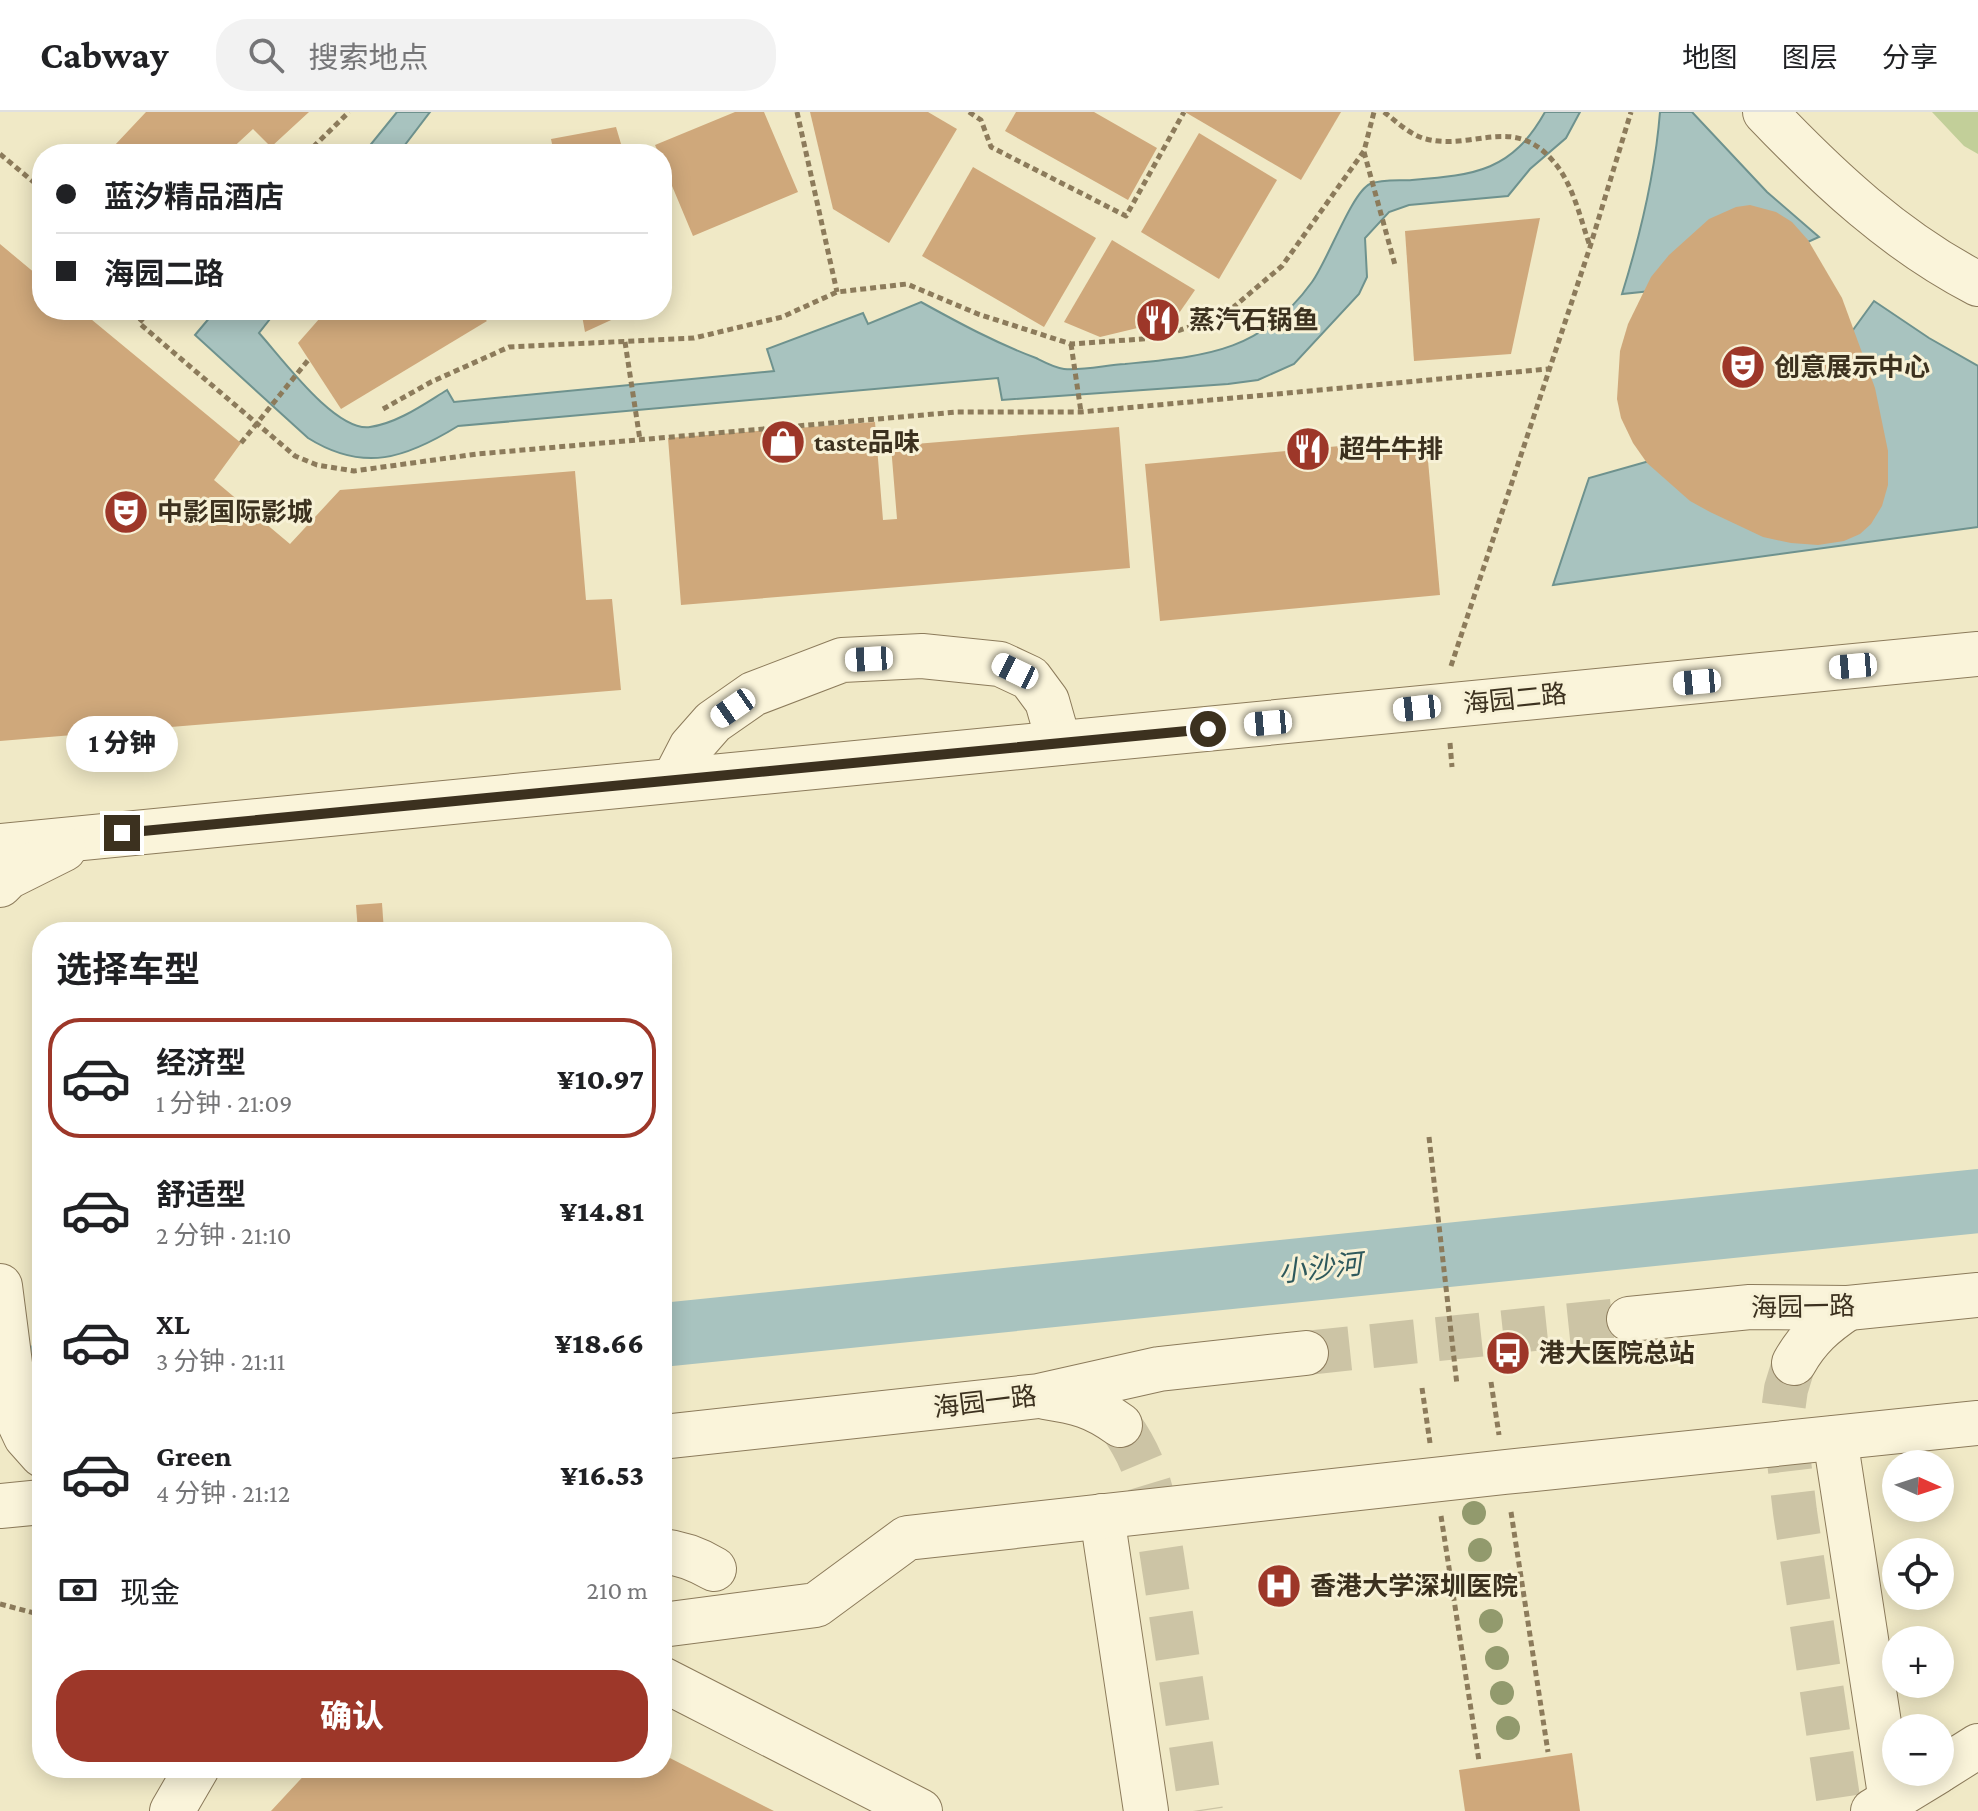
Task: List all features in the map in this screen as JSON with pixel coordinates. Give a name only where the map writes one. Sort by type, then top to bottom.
[{"type":"street","points":[[1765,112],[1822,172],[1885,225],[1978,284]]},
{"type":"street","name":"海园二路","points":[[0,846],[1978,654]]},
{"type":"street","points":[[674,780],[691,747],[713,722],[753,694],[842,660],[922,656],[1000,664],[1030,678],[1047,701],[1059,743]]},
{"type":"street","points":[[0,885],[38,861],[91,836]]},
{"type":"street","points":[[0,1286],[17,1418],[32,1444]]},
{"type":"street","name":"海园一路","points":[[1629,1319],[1750,1307],[1848,1308],[1978,1295]]},
{"type":"street","points":[[1794,1363],[1806,1342],[1824,1324],[1848,1308]]},
{"type":"street","name":"海园一路","points":[[672,1436],[1039,1396],[1159,1369],[1306,1353]]},
{"type":"street","points":[[1039,1396],[1097,1409],[1120,1425]]},
{"type":"street","points":[[672,1624],[816,1605],[907,1538],[1978,1423]]},
{"type":"street","points":[[1835,1438],[1882,1806],[1915,1786]]},
{"type":"street","points":[[0,1506],[32,1503]]},
{"type":"street","points":[[1102,1516],[1146,1811]]},
{"type":"street","points":[[672,1552],[698,1559],[714,1569]]},
{"type":"street","points":[[672,1684],[920,1811]]},
{"type":"street","points":[[1954,1761],[1978,1746]]},
{"type":"street","points":[[172,1811],[191,1778]]},
{"type":"path","points":[[316,144],[349,112]]},
{"type":"path","points":[[797,112],[837,292]]},
{"type":"path","points":[[969,112],[981,120],[991,147],[1126,216],[1184,112]]},
{"type":"path","points":[[383,409],[431,382],[509,347],[694,338],[782,317],[837,292],[907,284],[978,314],[1071,344],[1156,338],[1223,316],[1282,266],[1364,151],[1374,112]]},
{"type":"path","points":[[1384,112],[1423,139],[1446,142],[1506,135],[1539,147],[1555,162],[1566,181],[1590,247]]},
{"type":"path","points":[[1452,767],[1445,682],[1590,247],[1631,112]]},
{"type":"path","points":[[1364,151],[1395,265]]},
{"type":"path","points":[[0,154],[32,181]]},
{"type":"path","points":[[142,320],[139,323],[295,456],[317,465],[354,471],[477,454],[957,412],[1081,412],[1548,369]]},
{"type":"path","points":[[625,342],[640,440]]},
{"type":"path","points":[[1071,344],[1081,412]]},
{"type":"path","points":[[241,443],[309,359]]},
{"type":"path","points":[[1429,1137],[1457,1385]]},
{"type":"path","points":[[1491,1382],[1548,1752]]},
{"type":"path","points":[[1422,1388],[1479,1761]]},
{"type":"path","points":[[0,1604],[32,1612]]},
{"type":"green space","points":[[1932,112],[1978,112],[1978,154],[1964,146]]},
{"type":"water","points":[[397,112],[430,112],[406,144],[371,144]]},
{"type":"water","points":[[1545,112],[1580,112],[1566,138],[1530,169],[1508,196],[1409,205],[1389,212],[1365,238],[1367,277],[1359,294],[1294,364],[1258,380],[1002,400],[998,378],[458,426],[402,453],[366,458],[328,449],[308,438],[195,335],[208,320],[269,320],[259,333],[310,391],[341,418],[370,427],[401,417],[447,390],[454,402],[774,371],[767,349],[863,313],[868,324],[921,302],[992,339],[1061,368],[1087,369],[1181,358],[1229,347],[1252,337],[1293,306],[1318,272],[1356,200],[1370,184],[1474,172],[1505,158],[1532,132]]},
{"type":"water","points":[[1660,112],[1692,112],[1767,192],[1819,237],[1790,250],[1651,291],[1622,294],[1646,204]]},
{"type":"water","points":[[1874,301],[1978,366],[1978,527],[1553,585],[1589,478],[1667,456],[1837,352]]},
{"type":"building","points":[[146,112],[309,112],[274,144],[268,144],[253,129],[237,144],[116,144]]},
{"type":"building","points":[[735,112],[764,112],[798,192],[693,236],[672,186],[672,144],[657,144]]},
{"type":"building","points":[[810,112],[928,112],[957,129],[889,243],[833,209]]},
{"type":"building","points":[[1016,112],[1094,112],[1157,148],[1128,200],[1005,131]]},
{"type":"building","points":[[1185,112],[1341,112],[1301,180]]},
{"type":"building","points":[[616,127],[621,144],[552,144],[551,139]]},
{"type":"building","points":[[1199,133],[1277,180],[1219,279],[1141,232]]},
{"type":"building","points":[[973,167],[1096,238],[1044,327],[922,256]]},
{"type":"building","name":"创意展示中心","points":[[1750,205],[1776,212],[1792,222],[1808,240],[1842,298],[1875,388],[1888,451],[1888,485],[1882,506],[1871,524],[1860,534],[1844,541],[1818,545],[1763,537],[1690,501],[1647,463],[1621,418],[1617,399],[1620,351],[1628,324],[1651,277],[1669,255],[1709,219],[1736,207]]},
{"type":"building","points":[[1540,218],[1511,354],[1414,361],[1405,231]]},
{"type":"building","points":[[1112,240],[1195,290],[1175,319],[1100,337],[1064,322]]},
{"type":"building","name":"中影国际影城","points":[[0,244],[32,271],[32,320],[92,320],[241,443],[214,480],[290,544],[340,490],[575,471],[586,600],[612,599],[621,690],[0,741]]},
{"type":"building","points":[[318,320],[487,321],[341,409],[298,343]]},
{"type":"building","points":[[583,320],[611,320],[585,332]]},
{"type":"building","points":[[875,422],[883,520],[897,519],[891,446],[1119,427],[1130,568],[681,605],[668,438]]},
{"type":"building","points":[[1426,438],[1440,595],[1160,621],[1145,464]]},
{"type":"building","points":[[382,903],[383,922],[357,922],[356,905]]},
{"type":"building","points":[[1572,1753],[1580,1811],[1465,1811],[1459,1770]]},
{"type":"building","points":[[672,1759],[774,1811],[271,1811],[302,1778],[672,1778]]},
{"type":"waterway","name":"小沙河","points":[[672,1334],[1978,1201]]},
{"type":"waterway","name":"小沙河","points":[[0,1374],[32,1378]]},
{"type":"tunnel","points":[[1306,1353],[1629,1319]]},
{"type":"tunnel","points":[[1794,1363],[1783,1411],[1840,1811]]},
{"type":"tunnel","points":[[1120,1425],[1141,1462],[1154,1503],[1201,1811]]},
{"type":"place","name":"蒸汽石锅鱼","points":[[1158,320]]},
{"type":"place","name":"创意展示中心","points":[[1743,367]]},
{"type":"place","name":"taste品味","points":[[783,442]]},
{"type":"place","name":"超牛牛排","points":[[1308,449]]},
{"type":"place","name":"中影国际影城","points":[[126,512]]},
{"type":"place","name":"港大医院总站","points":[[1508,1353]]},
{"type":"place","name":"香港大学深圳医院","points":[[1279,1586]]},
{"type":"route","points":[[122,833],[1208,729]]}]
